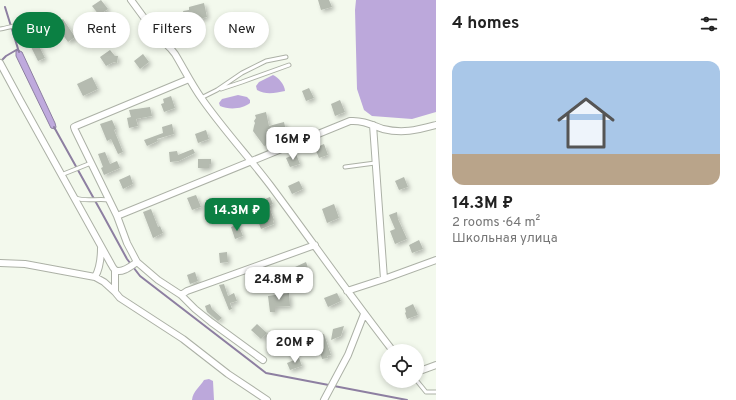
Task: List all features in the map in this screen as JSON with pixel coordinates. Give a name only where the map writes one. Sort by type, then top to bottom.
[{"type":"street","points":[[131,0],[156,34],[176,54],[189,79],[217,120],[252,161],[388,344]]},
{"type":"street","points":[[0,63],[72,196],[115,270],[115,292]]},
{"type":"street","points":[[189,79],[76,126],[74,127],[74,130],[117,216],[127,244],[137,262],[158,280],[181,295],[210,322],[263,360]]},
{"type":"street","points":[[117,216],[350,122],[364,122],[384,129],[402,132],[416,131],[436,125]]},
{"type":"street","points":[[373,125],[384,279]]},
{"type":"street","points":[[181,295],[188,291],[315,245]]},
{"type":"street","points":[[95,277],[98,272],[101,259],[101,247]]},
{"type":"street","points":[[347,291],[436,260]]},
{"type":"street","points":[[115,270],[126,270],[137,262]]},
{"type":"street","points":[[0,263],[25,264],[95,277],[104,282],[120,298],[183,339],[228,374],[267,400]]},
{"type":"street","points":[[324,400],[348,355],[364,314]]},
{"type":"street","points":[[424,369],[436,365]]},
{"type":"lane","points":[[0,29],[12,27]]},
{"type":"lane","points":[[201,98],[217,90],[242,73],[266,61],[286,57]]},
{"type":"lane","points":[[217,90],[289,65]]},
{"type":"lane","points":[[61,175],[91,163]]},
{"type":"lane","points":[[345,167],[375,163]]},
{"type":"lane","points":[[72,196],[81,200],[109,200]]},
{"type":"lane","points":[[423,388],[426,392],[436,392]]},
{"type":"shaded area","points":[[356,0],[436,0],[436,112],[412,119],[372,116],[364,110],[357,89]]},
{"type":"shaded area","points":[[18,50],[22,52],[55,123],[55,129],[51,128],[16,56],[16,51]]},
{"type":"shaded area","points":[[273,75],[284,86],[285,91],[267,93],[257,90],[256,86],[259,82]]},
{"type":"shaded area","points":[[238,95],[247,97],[250,100],[250,103],[244,107],[236,108],[220,106],[219,103],[222,99]]},
{"type":"shaded area","points":[[209,379],[213,381],[214,400],[192,400],[195,392],[204,380]]},
{"type":"building","points":[[101,0],[108,9],[104,12],[97,12],[92,6]]},
{"type":"building","points":[[318,0],[329,0],[332,7],[321,10]]},
{"type":"building","points":[[204,3],[206,12],[183,12],[189,10],[189,7]]},
{"type":"building","points":[[65,22],[73,34],[73,38],[68,42],[65,38]]},
{"type":"building","points":[[32,48],[40,48],[45,58],[38,61]]},
{"type":"building","points":[[110,50],[115,56],[118,56],[117,63],[114,62],[106,66],[100,57]]},
{"type":"building","points":[[143,54],[149,62],[140,69],[134,61]]},
{"type":"building","points":[[92,77],[98,89],[83,96],[77,84]]},
{"type":"building","points":[[309,88],[314,98],[306,101],[302,91]]},
{"type":"building","points":[[171,96],[175,108],[164,112],[161,104],[164,103],[163,99]]},
{"type":"building","points":[[340,100],[345,112],[335,116],[331,104]]},
{"type":"building","points":[[150,107],[152,116],[136,119],[138,126],[129,128],[127,118],[131,117],[129,110]]},
{"type":"building","points":[[266,112],[269,126],[284,122],[287,135],[274,139],[276,143],[264,146],[253,131],[254,121],[256,118],[255,115]]},
{"type":"building","points":[[112,120],[116,129],[114,130],[123,152],[118,154],[111,139],[107,141],[100,124]]},
{"type":"building","points":[[172,124],[174,134],[157,139],[158,141],[147,146],[144,140],[163,133],[162,127]]},
{"type":"building","points":[[206,130],[209,139],[198,143],[195,134]]},
{"type":"building","points":[[324,144],[328,155],[319,158],[315,148]]},
{"type":"building","points":[[193,149],[195,153],[179,161],[170,162],[169,152],[177,151],[178,155]]},
{"type":"building","points":[[105,152],[110,164],[117,161],[120,168],[104,175],[101,168],[103,167],[98,154]]},
{"type":"building","points":[[296,154],[300,164],[290,167],[286,158]]},
{"type":"building","points":[[198,159],[211,159],[209,168],[198,168]]},
{"type":"building","points":[[130,175],[133,184],[123,189],[119,180]]},
{"type":"building","points":[[404,177],[408,187],[399,190],[395,181]]},
{"type":"building","points":[[299,181],[303,189],[292,194],[288,186]]},
{"type":"building","points":[[196,195],[201,207],[192,210],[187,198]]},
{"type":"building","points":[[270,197],[273,204],[269,206],[274,224],[261,229],[257,218],[265,215],[260,201]]},
{"type":"building","points":[[334,204],[339,218],[327,223],[322,209]]},
{"type":"building","points":[[235,207],[238,210],[245,207],[246,211],[229,216],[227,209]]},
{"type":"building","points":[[151,209],[158,227],[160,226],[163,233],[153,238],[143,212]]},
{"type":"building","points":[[397,212],[398,219],[407,239],[395,244],[390,231],[395,229],[389,215]]},
{"type":"building","points":[[238,224],[243,236],[235,239],[231,227]]},
{"type":"building","points":[[419,240],[423,249],[412,253],[409,245]]},
{"type":"building","points":[[227,252],[228,262],[220,263],[219,253]]},
{"type":"building","points":[[306,262],[310,273],[299,277],[295,267]]},
{"type":"building","points":[[195,272],[198,281],[190,284],[187,275]]},
{"type":"building","points":[[224,284],[228,296],[234,293],[237,301],[230,303],[232,309],[229,310],[219,285]]},
{"type":"building","points":[[289,293],[290,306],[275,307],[275,312],[270,312],[268,296]]},
{"type":"building","points":[[337,293],[341,301],[328,307],[324,298]]},
{"type":"building","points":[[210,304],[212,309],[222,318],[218,321],[207,312],[205,306]]},
{"type":"building","points":[[413,304],[418,315],[407,319],[405,308]]},
{"type":"building","points":[[257,324],[267,333],[261,339],[251,330]]},
{"type":"building","points":[[344,326],[341,336],[331,340],[333,329]]},
{"type":"building","points":[[324,334],[331,355],[327,356],[328,358],[322,359],[318,344],[314,337]]},
{"type":"building","points":[[299,358],[302,366],[290,370],[287,363]]},
{"type":"waterway","points":[[5,7],[19,52]]},
{"type":"waterway","points":[[1,61],[6,56],[18,49]]},
{"type":"waterway","points":[[54,127],[127,259],[140,276],[266,373],[407,400]]}]
